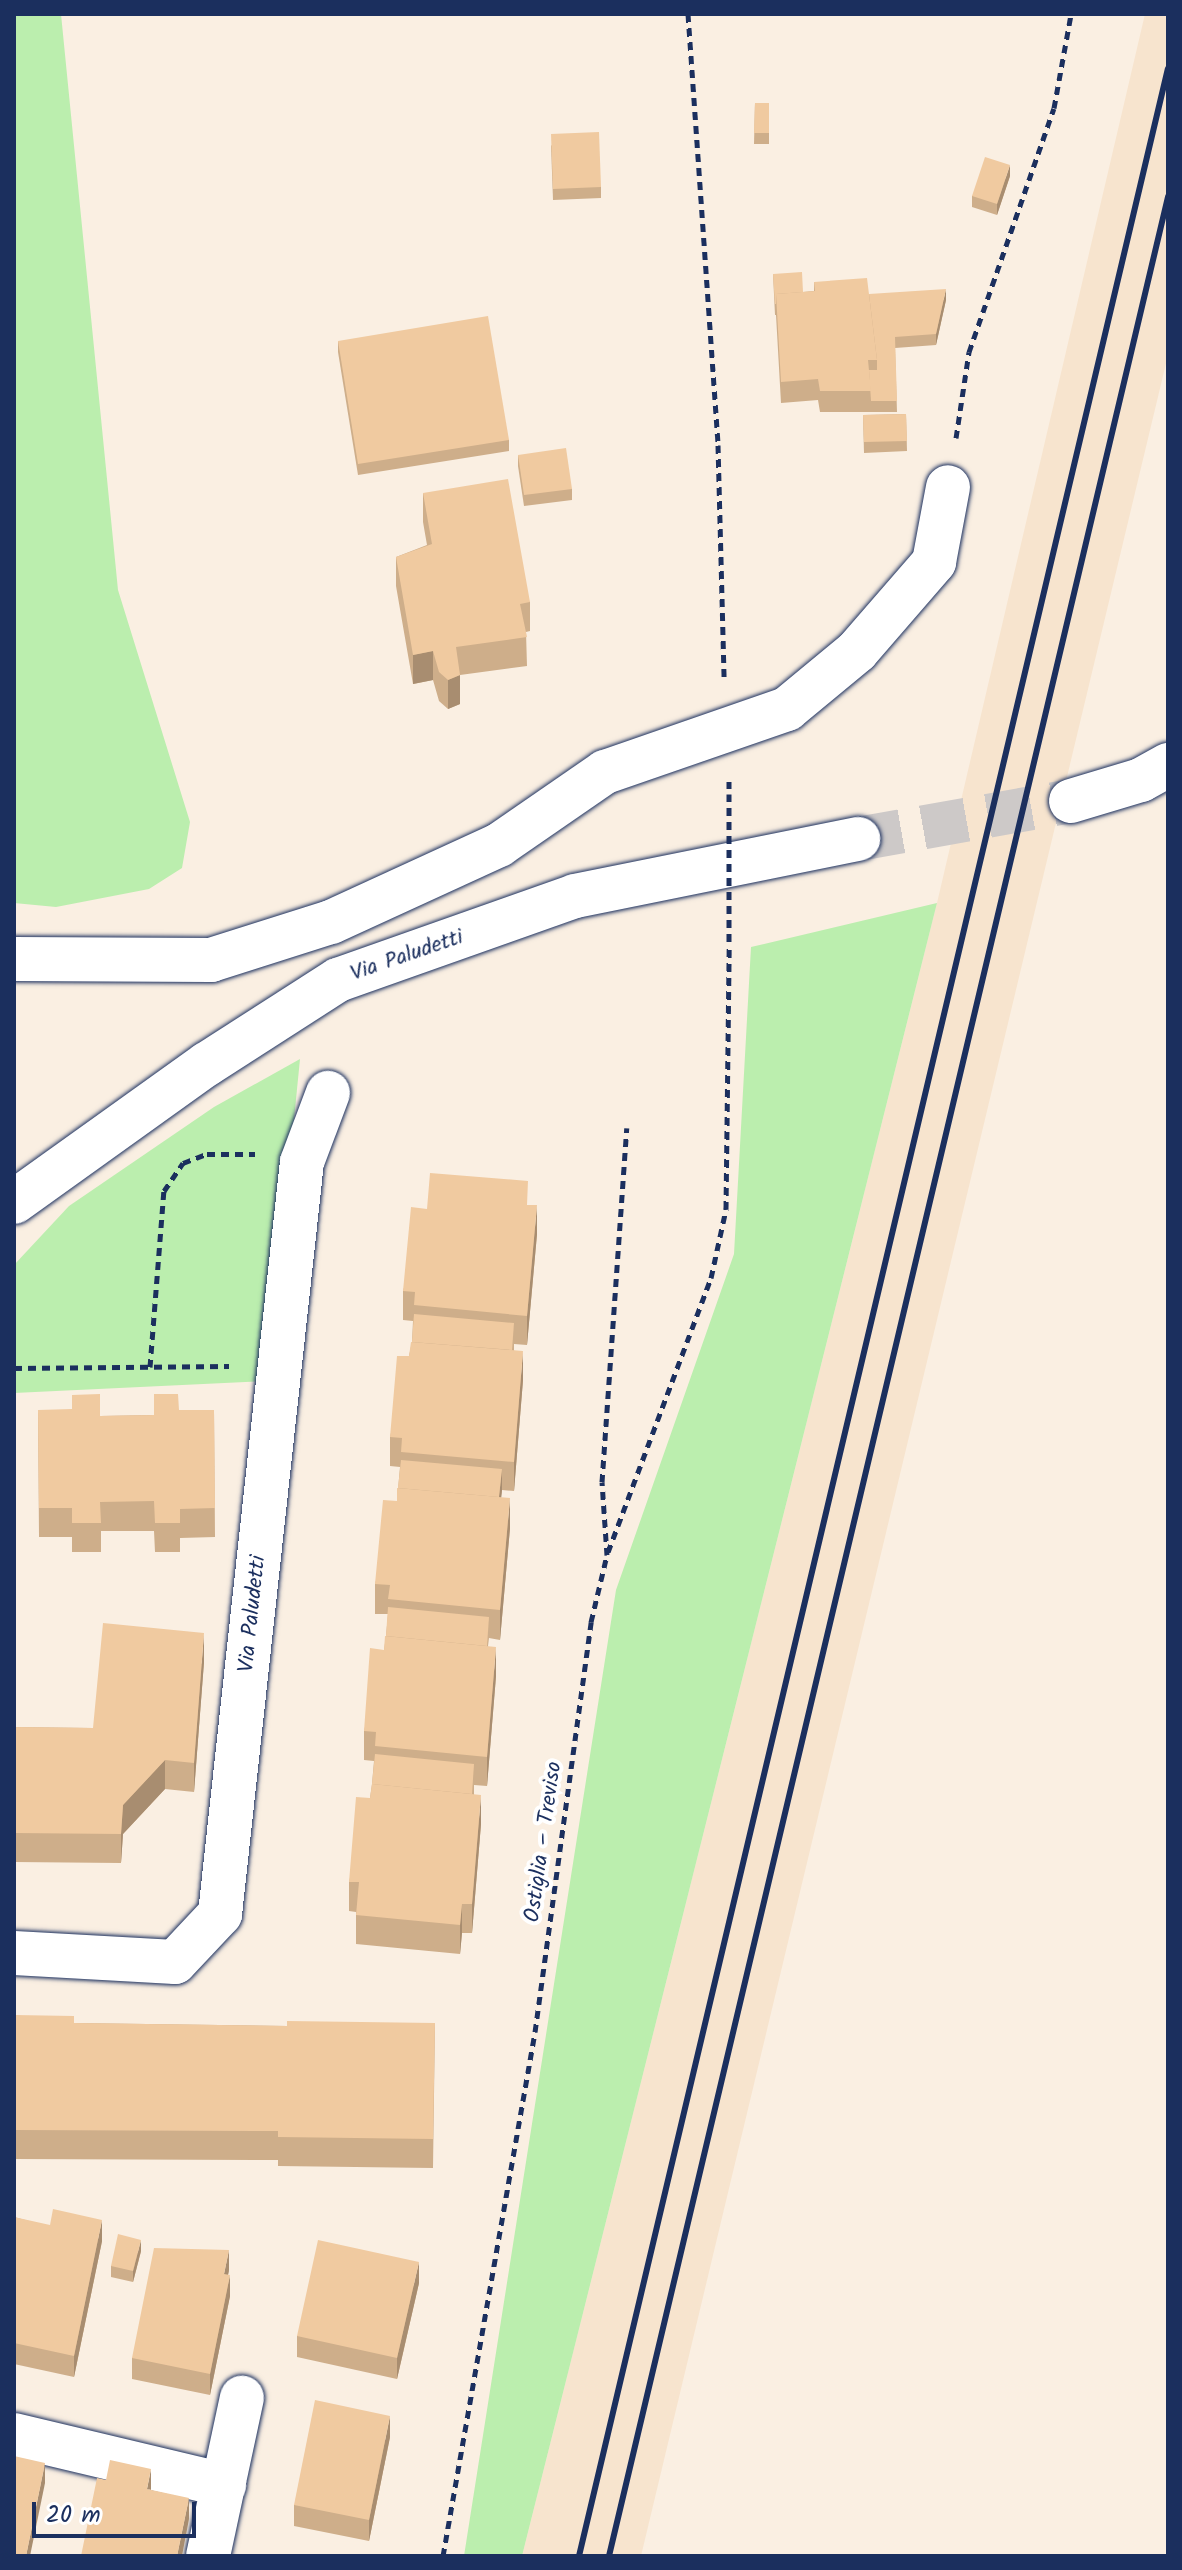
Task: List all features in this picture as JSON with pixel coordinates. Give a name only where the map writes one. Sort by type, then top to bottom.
[{"type":"street","points":[[14,959],[211,960],[331,922],[499,845],[605,772],[787,709],[857,651],[934,562],[948,487]]},
{"type":"street","points":[[1071,801],[1141,780],[1168,765]]},
{"type":"street","name":"Via Paludetti","points":[[14,1202],[207,1064],[338,980],[575,896],[858,839]]},
{"type":"street","name":"Via Paludetti","points":[[14,1953],[175,1962],[220,1914],[302,1162],[328,1093]]},
{"type":"street","points":[[208,2556],[242,2398]]},
{"type":"street","points":[[14,2435],[224,2485]]},
{"type":"path","points":[[688,14],[718,445],[724,693]]},
{"type":"path","points":[[948,487],[969,352],[1054,108],[1071,14]]},
{"type":"path","points":[[607,1555],[711,1278],[726,1209],[729,794]]},
{"type":"path","points":[[722,893],[736,891]]},
{"type":"path","name":"Ostiglia – Treviso","points":[[443,2556],[535,2032],[591,1622],[607,1555],[602,1482],[627,1128]]},
{"type":"path","points":[[150,1367],[164,1191],[183,1163],[207,1154],[247,1153],[302,1162]]},
{"type":"path","points":[[14,1368],[280,1366]]},
{"type":"shaded area","points":[[1145,14],[1168,14],[1168,355],[641,2556],[522,2556],[937,903]]},
{"type":"green space","points":[[14,14],[61,14],[118,590],[190,822],[182,868],[149,889],[56,907],[14,903]]},
{"type":"green space","points":[[937,903],[522,2556],[464,2556],[616,1590],[734,1254],[751,947]]},
{"type":"green space","points":[[300,1059],[268,1381],[14,1393],[14,1265],[69,1206],[214,1107]]},
{"type":"building","points":[[755,103],[769,103],[769,133],[754,133]]},
{"type":"building","points":[[599,132],[601,187],[553,189],[551,134]]},
{"type":"building","points":[[985,157],[1010,165],[997,204],[972,196]]},
{"type":"building","points":[[802,272],[803,292],[776,294],[775,304],[773,274]]},
{"type":"building","points":[[867,278],[877,360],[868,360],[871,391],[820,391],[818,379],[781,382],[776,294],[815,291],[814,282]]},
{"type":"building","points":[[946,289],[936,334],[895,337],[897,401],[871,401],[869,370],[877,370],[877,360],[869,294]]},
{"type":"building","points":[[488,316],[509,440],[358,464],[338,341]]},
{"type":"building","points":[[906,414],[907,441],[864,442],[863,415]]},
{"type":"building","points":[[566,448],[572,489],[524,495],[518,455]]},
{"type":"building","points":[[508,479],[530,602],[520,604],[527,637],[456,647],[460,675],[448,680],[439,672],[433,651],[413,655],[396,557],[432,544],[423,493]]},
{"type":"building","points":[[430,1173],[528,1181],[527,1205],[537,1205],[527,1316],[414,1305],[415,1292],[403,1291],[411,1207],[427,1209]]},
{"type":"building","points":[[414,1314],[514,1323],[512,1350],[412,1342]]},
{"type":"building","points":[[411,1342],[523,1351],[514,1462],[401,1452],[402,1438],[390,1437],[397,1356],[409,1356]]},
{"type":"building","points":[[100,1394],[100,1416],[154,1415],[154,1394],[178,1394],[179,1410],[214,1410],[215,1508],[180,1509],[180,1523],[155,1523],[154,1501],[100,1502],[101,1523],[72,1523],[72,1508],[39,1508],[38,1410],[72,1409],[72,1395]]},
{"type":"building","points":[[401,1460],[502,1469],[499,1497],[398,1488]]},
{"type":"building","points":[[397,1488],[510,1498],[500,1610],[388,1599],[390,1585],[375,1584],[383,1500],[397,1501]]},
{"type":"building","points":[[388,1607],[489,1617],[487,1646],[386,1636]]},
{"type":"building","points":[[103,1623],[204,1633],[194,1763],[165,1760],[123,1805],[121,1834],[14,1833],[14,1727],[93,1728]]},
{"type":"building","points":[[385,1636],[496,1647],[487,1757],[375,1746],[376,1732],[364,1731],[370,1648],[384,1650]]},
{"type":"building","points":[[375,1754],[474,1764],[472,1794],[372,1784]]},
{"type":"building","points":[[372,1784],[481,1795],[472,1904],[462,1904],[460,1925],[356,1915],[359,1882],[349,1882],[356,1797],[370,1798]]},
{"type":"building","points":[[14,2015],[74,2016],[74,2023],[287,2026],[287,2021],[435,2023],[433,2139],[278,2137],[278,2131],[14,2130]]},
{"type":"building","points":[[53,2209],[102,2220],[74,2356],[14,2343],[14,2217],[50,2225]]},
{"type":"building","points":[[118,2234],[141,2240],[133,2271],[111,2266]]},
{"type":"building","points":[[318,2240],[419,2262],[397,2358],[297,2336]]},
{"type":"building","points":[[154,2248],[229,2250],[224,2274],[230,2275],[210,2374],[132,2358]]},
{"type":"building","points":[[315,2400],[390,2416],[369,2520],[294,2505]]},
{"type":"building","points":[[14,2456],[45,2463],[26,2556],[14,2556]]},
{"type":"building","points":[[110,2460],[151,2469],[147,2489],[189,2498],[177,2556],[81,2556],[97,2478],[106,2480]]},
{"type":"tunnel","points":[[858,839],[1071,801]]},
{"type":"railway","points":[[579,2556],[1168,69]]},
{"type":"railway","points":[[609,2556],[1168,196]]}]
